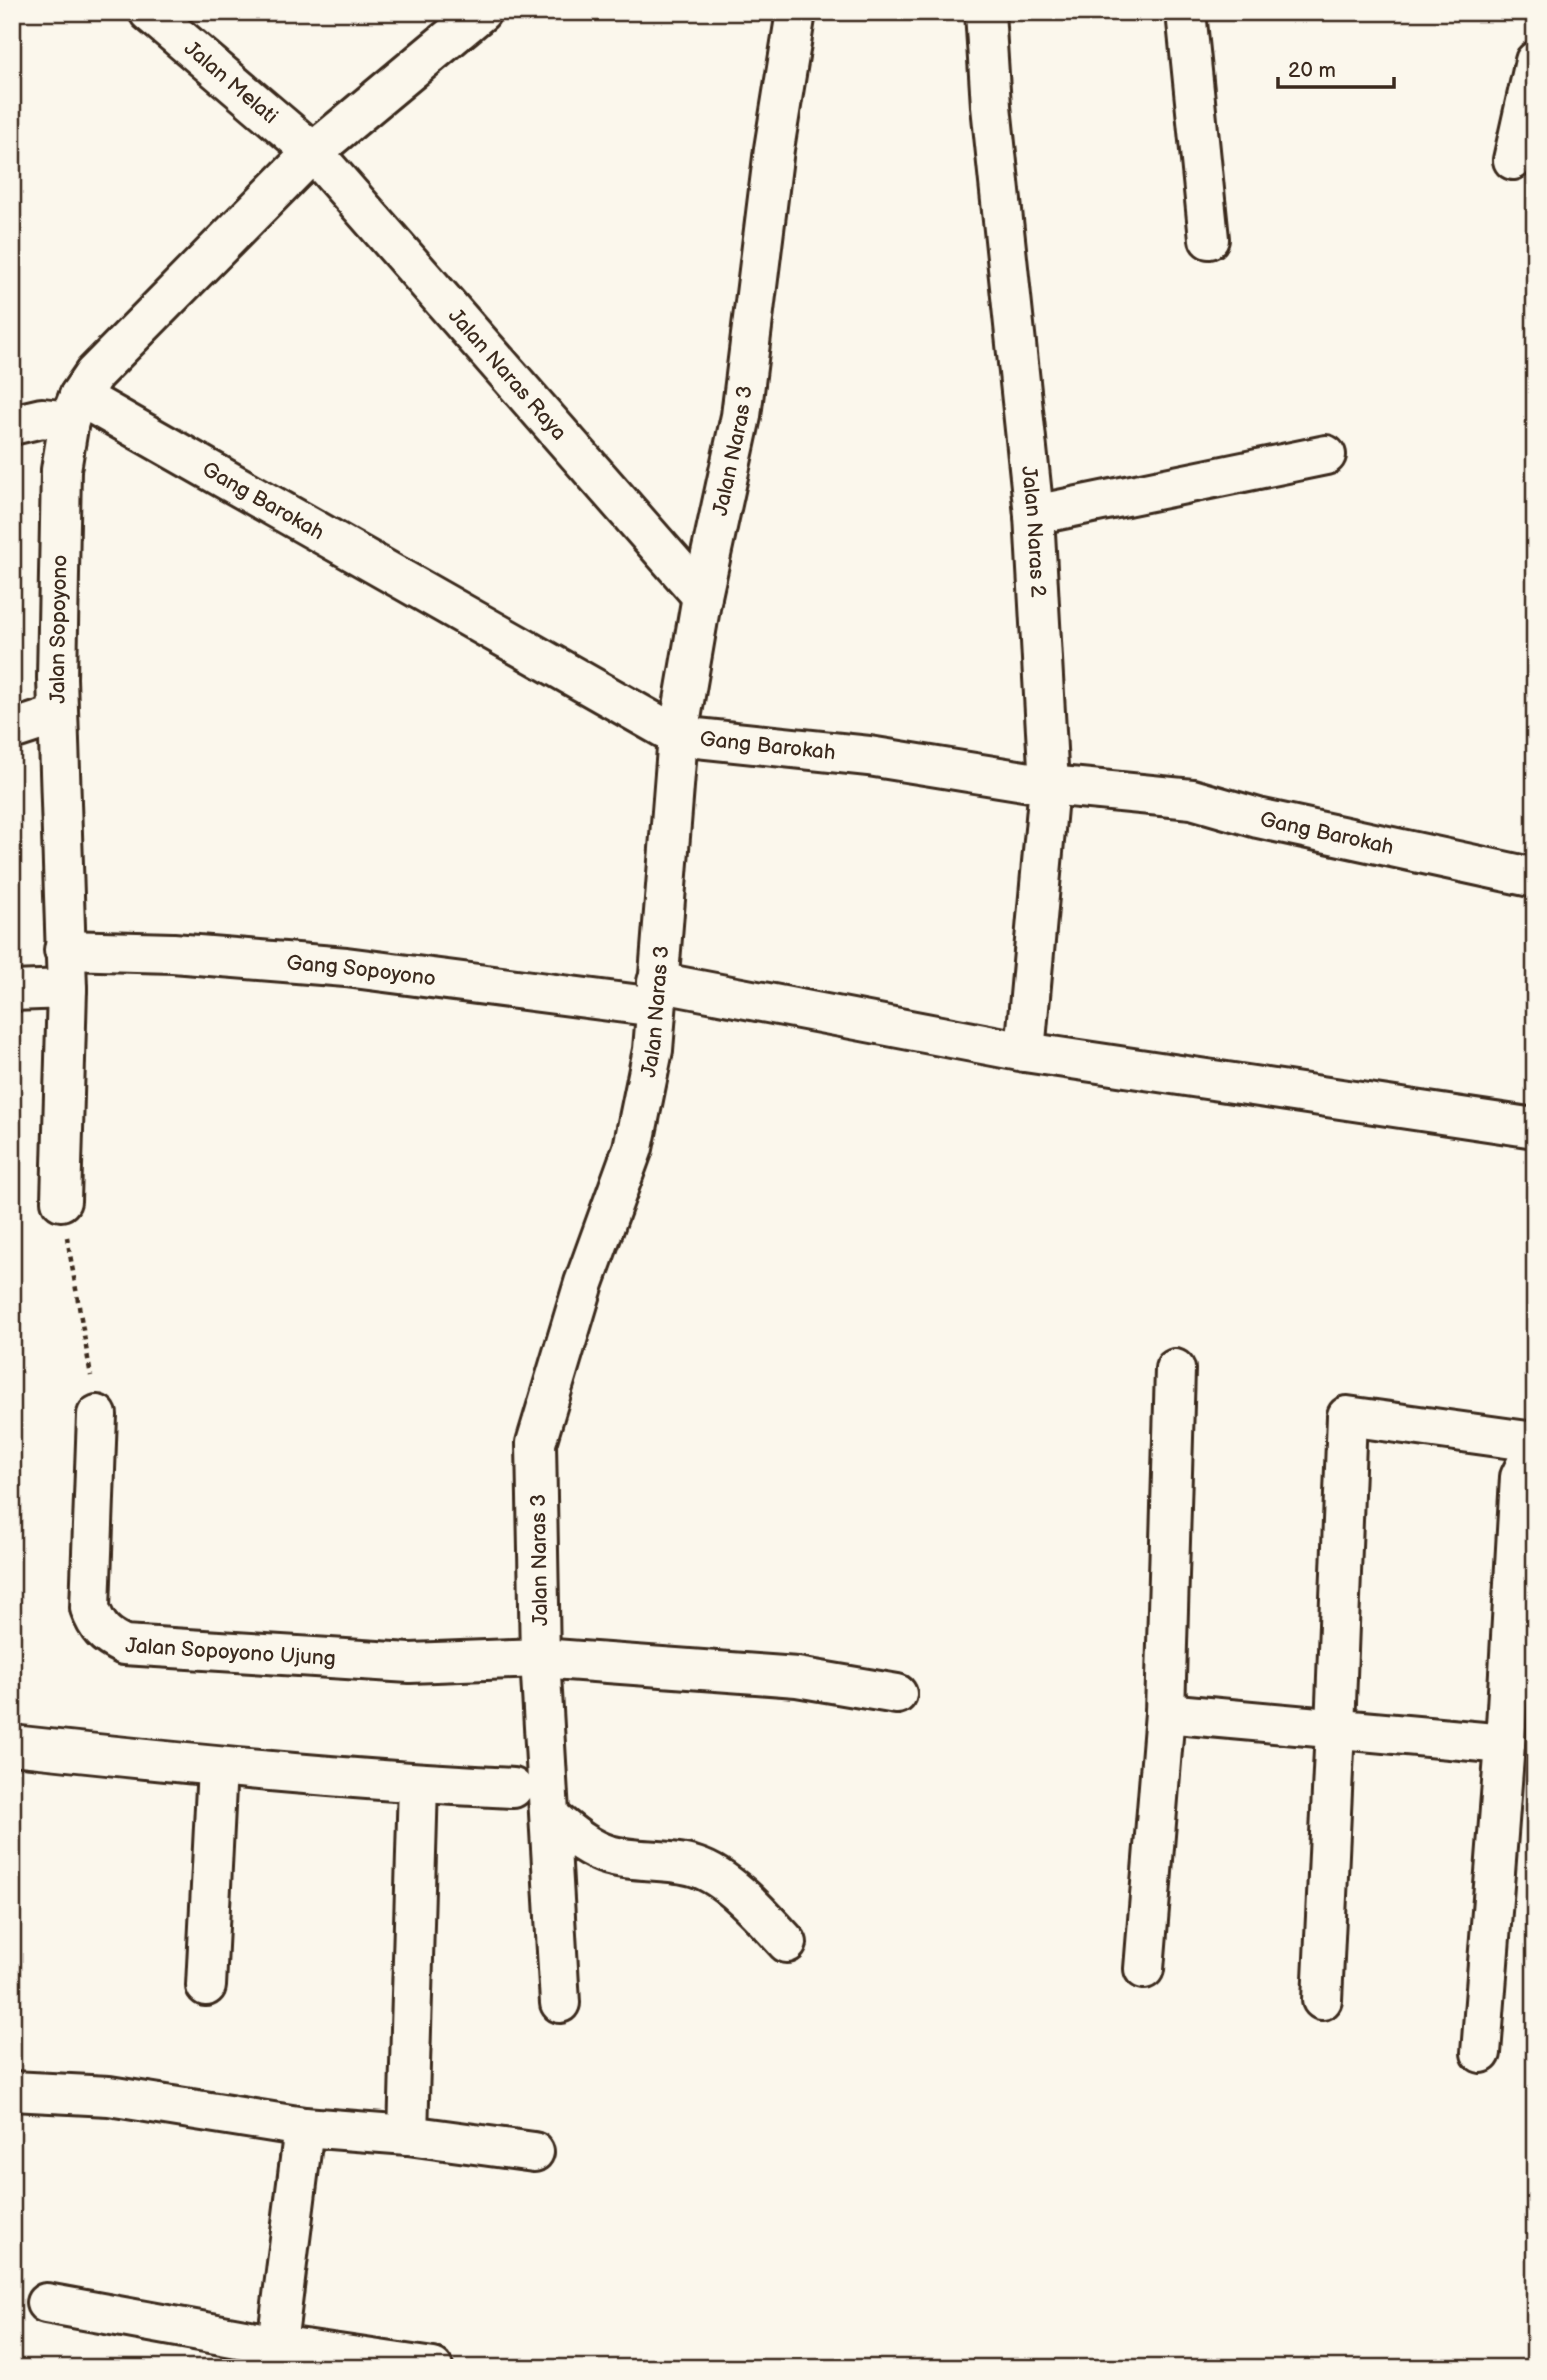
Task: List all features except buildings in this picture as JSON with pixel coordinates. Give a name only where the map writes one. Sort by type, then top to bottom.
[{"type":"street","name":"Jalan Melati","points":[[149,12],[313,152]]},
{"type":"street","name":"Jalan Sopoyono","points":[[61,1201],[67,989],[58,715],[61,470],[74,409],[94,374],[313,152],[481,12]]},
{"type":"street","name":"Jalan Naras 3","points":[[560,2003],[540,1658],[536,1443],[584,1283],[633,1148],[653,1050],[678,736],[702,596],[741,416],[774,149],[796,12]]},
{"type":"street","name":"Jalan Naras 2","points":[[985,12],[991,106],[1034,515],[1049,785],[1025,1052]]},
{"type":"street","points":[[1186,12],[1209,239]]},
{"type":"street","points":[[1513,160],[1535,61]]},
{"type":"street","name":"Jalan Naras Raya","points":[[313,152],[702,596]]},
{"type":"street","points":[[12,425],[74,409]]},
{"type":"street","name":"Gang Barokah","points":[[74,409],[678,736],[869,757],[1049,785],[1192,799],[1258,818],[1535,878]]},
{"type":"street","points":[[1034,515],[1326,455]]},
{"type":"street","points":[[12,730],[58,715]]},
{"type":"street","name":"Gang Sopoyono","points":[[64,950],[173,953],[657,995],[1535,1128]]},
{"type":"street","points":[[12,991],[67,989]]},
{"type":"street","points":[[1144,1969],[1165,1713],[1175,1369]]},
{"type":"street","name":"Jalan Sopoyono Ujung","points":[[97,1415],[90,1608],[95,1623],[106,1637],[124,1645],[410,1663],[540,1658],[797,1677],[897,1694]]},
{"type":"street","points":[[1322,2000],[1347,1416],[1531,1461],[1481,2053]]},
{"type":"street","points":[[1165,1713],[1505,1744]]},
{"type":"street","points":[[12,1745],[217,1767],[513,1788]]},
{"type":"street","points":[[206,1986],[217,1767]]},
{"type":"street","points":[[408,2134],[418,1783]]},
{"type":"street","points":[[550,1817],[584,1843],[608,1855],[695,1866],[715,1877],[750,1904],[787,1943]]},
{"type":"street","points":[[12,2091],[109,2096],[304,2127],[408,2134],[534,2152]]},
{"type":"street","points":[[276,2356],[304,2127]]},
{"type":"street","points":[[46,2303],[276,2356],[433,2368]]},
{"type":"path","points":[[61,1201],[97,1415]]}]
